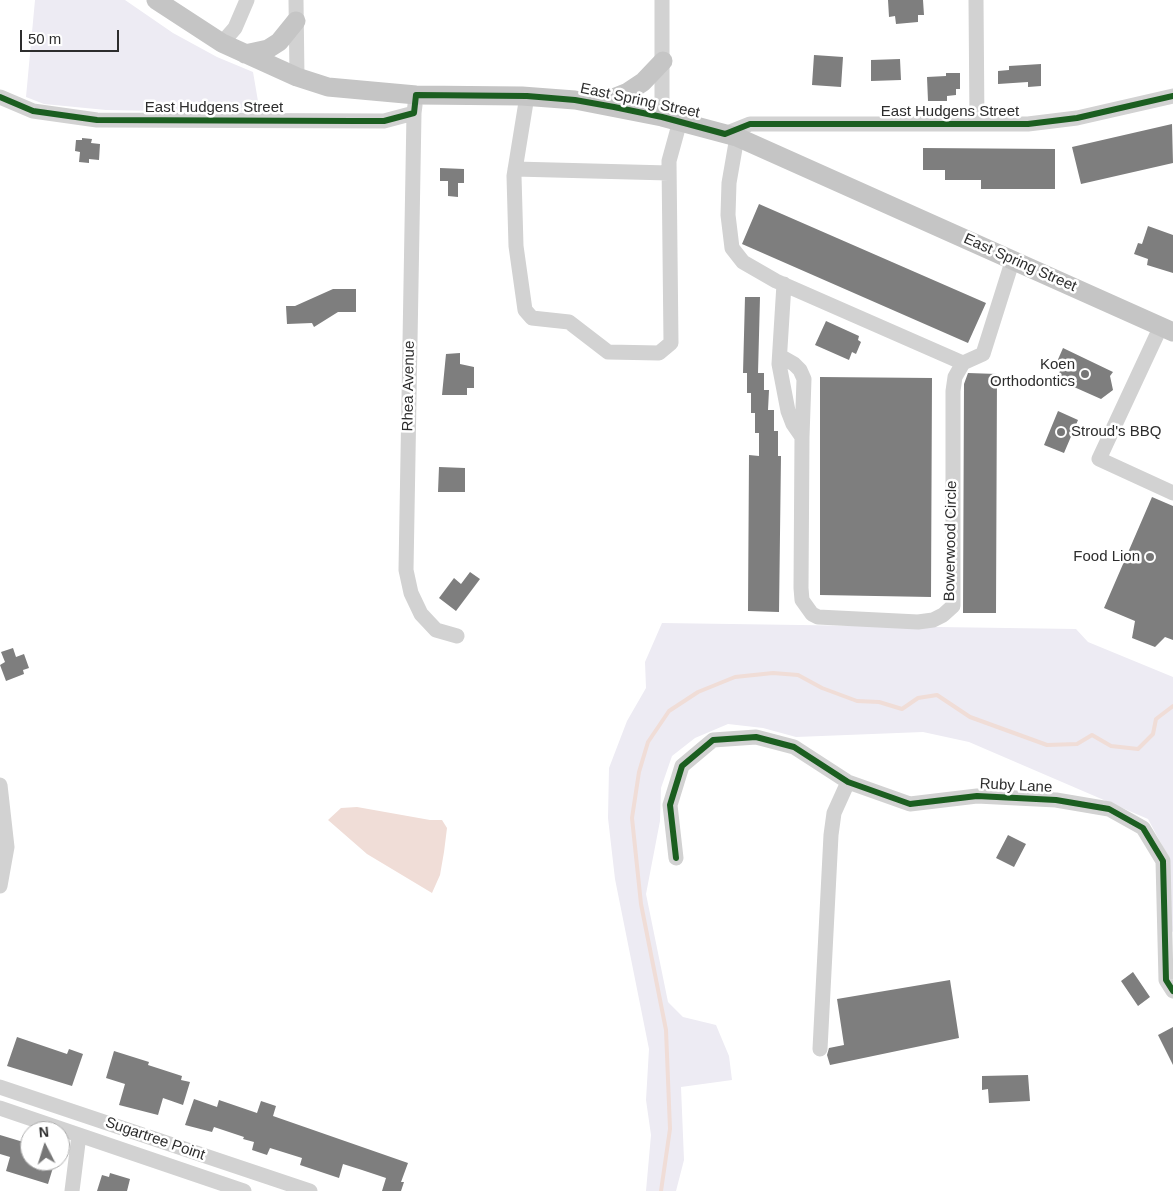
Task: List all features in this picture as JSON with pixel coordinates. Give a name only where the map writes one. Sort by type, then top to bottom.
[{"type":"main road","name":"East Spring Street","points":[[156,0],[222,43],[297,77],[328,87],[415,104],[527,96],[598,104],[671,119],[731,136],[1013,259],[1167,329]]},
{"type":"main road","points":[[245,54],[268,49],[280,42],[296,21]]},
{"type":"main road","points":[[598,104],[628,92],[643,82],[663,61]]},
{"type":"street","points":[[222,43],[236,28],[247,0]]},
{"type":"street","points":[[296,0],[297,77]]},
{"type":"street","points":[[527,96],[515,169],[516,246],[525,310],[532,318],[569,322],[608,352],[659,352],[671,343],[668,161],[671,119],[663,61],[662,0]]},
{"type":"street","points":[[976,0],[977,124]]},
{"type":"street","name":"East Hudgens Street","points":[[731,136],[750,124],[1028,124],[1077,118],[1173,96]]},
{"type":"street","name":"East Hudgens Street","points":[[0,97],[32,111],[97,120],[384,120],[415,104]]},
{"type":"street","name":"Rhea Avenue","points":[[415,104],[406,570],[411,593],[421,614],[436,630],[457,636]]},
{"type":"street","points":[[731,136],[728,215],[732,248],[743,262],[784,284],[963,363],[983,354],[1013,259]]},
{"type":"street","points":[[515,169],[669,173]]},
{"type":"street","points":[[784,284],[779,364],[788,411],[793,424],[802,437]]},
{"type":"street","points":[[1167,329],[1099,459],[1173,493]]},
{"type":"street","name":"Bowerwood Circle","points":[[780,356],[794,364],[804,378],[801,588],[802,600],[806,609],[818,617],[918,622],[933,620],[943,615],[953,606],[953,391],[955,378],[963,363]]},
{"type":"street","name":"Ruby Lane","points":[[676,858],[670,805],[682,766],[713,740],[756,737],[794,747],[848,782],[910,804],[977,796],[1056,800],[1109,809],[1143,828],[1163,861],[1166,980],[1173,991]]},
{"type":"street","points":[[820,1050],[834,813],[848,782]]},
{"type":"street","points":[[0,785],[8,847],[1,879]]},
{"type":"street","name":"Sugartree Point","points":[[0,1087],[310,1191]]},
{"type":"street","name":"Sugartree Point","points":[[0,1108],[244,1191]]},
{"type":"street","points":[[72,1191],[79,1135]]},
{"type":"shaded area","points":[[35,0],[125,0],[173,33],[217,57],[253,72],[260,113],[106,110],[44,104],[26,97]]},
{"type":"shaded area","points":[[662,623],[1076,629],[1088,642],[1173,677],[1173,932],[1171,931],[1169,858],[1148,819],[969,742],[923,732],[796,737],[763,728],[728,724],[695,738],[672,756],[661,788],[660,821],[646,894],[668,1002],[683,1017],[716,1025],[729,1056],[732,1080],[681,1087],[684,1160],[676,1191],[646,1191],[651,1135],[646,1100],[649,1049],[615,879],[608,818],[609,768],[627,721],[646,688],[645,662]]},
{"type":"shaded area","points":[[357,807],[430,820],[442,820],[447,828],[444,852],[440,875],[432,893],[367,854],[328,820],[341,808]]},
{"type":"building","points":[[888,0],[923,0],[924,15],[918,15],[918,22],[896,24],[895,16],[889,17]]},
{"type":"building","points":[[814,55],[843,57],[841,87],[812,85]]},
{"type":"building","points":[[900,59],[901,80],[871,81],[871,60]]},
{"type":"building","points":[[1041,64],[1041,86],[1028,87],[1028,82],[998,84],[998,71],[1009,70],[1009,66]]},
{"type":"building","points":[[946,73],[960,73],[960,89],[956,89],[956,95],[947,96],[947,101],[928,101],[927,77],[946,76]]},
{"type":"building","points":[[1172,124],[1173,163],[1081,184],[1072,147]]},
{"type":"building","points":[[82,138],[92,139],[91,143],[100,144],[99,160],[89,159],[89,163],[79,162],[80,152],[75,151],[76,140],[82,140]]},
{"type":"building","points":[[923,148],[1055,149],[1055,189],[981,189],[981,180],[945,180],[945,170],[923,170]]},
{"type":"building","points":[[440,168],[464,169],[464,183],[458,183],[458,197],[448,196],[448,181],[440,181]]},
{"type":"building","points":[[759,204],[986,303],[968,343],[742,244]]},
{"type":"building","points":[[1148,226],[1173,235],[1173,273],[1147,265],[1148,259],[1134,254],[1138,243],[1142,244]]},
{"type":"building","points":[[333,289],[356,289],[356,312],[338,312],[314,327],[312,323],[287,324],[286,306],[295,306]]},
{"type":"building","points":[[745,297],[760,297],[758,373],[764,373],[764,390],[769,390],[768,410],[774,410],[774,431],[778,431],[778,456],[781,456],[779,612],[748,611],[749,455],[759,456],[759,433],[755,433],[755,413],[751,413],[751,393],[747,393],[747,373],[743,373]]},
{"type":"building","points":[[826,321],[859,336],[858,340],[861,342],[856,354],[852,352],[849,360],[815,345]]},
{"type":"building","name":"Koen Orthodontics","points":[[1063,348],[1113,372],[1110,376],[1113,390],[1101,399],[1056,379],[1062,367],[1056,364]]},
{"type":"building","points":[[460,353],[460,364],[474,367],[474,388],[467,388],[467,395],[442,395],[446,354]]},
{"type":"building","points":[[968,373],[997,374],[996,613],[963,613],[964,384]]},
{"type":"building","points":[[820,377],[932,378],[931,597],[820,595]]},
{"type":"building","name":"Stroud's BBQ","points":[[1058,411],[1078,420],[1064,453],[1044,445]]},
{"type":"building","points":[[439,467],[465,468],[465,492],[438,492]]},
{"type":"building","name":"Food Lion","points":[[1152,497],[1173,506],[1173,640],[1165,637],[1155,647],[1132,638],[1135,621],[1104,608]]},
{"type":"building","points":[[470,572],[480,579],[456,611],[439,598],[454,578],[461,584]]},
{"type":"building","points":[[13,648],[16,657],[24,654],[29,668],[23,670],[24,674],[6,681],[0,665],[5,662],[1,652]]},
{"type":"building","points":[[1008,835],[1026,844],[1014,867],[996,858]]},
{"type":"building","points":[[1133,972],[1150,997],[1138,1006],[1121,981]]},
{"type":"building","points":[[950,980],[959,1038],[830,1065],[827,1055],[829,1048],[844,1045],[837,999]]},
{"type":"building","points":[[1173,1027],[1173,1065],[1158,1035]]},
{"type":"building","points":[[17,1037],[67,1054],[69,1049],[83,1054],[72,1086],[7,1066]]},
{"type":"building","points":[[114,1051],[149,1062],[148,1065],[182,1076],[181,1080],[190,1082],[183,1105],[163,1098],[158,1115],[119,1105],[125,1084],[106,1078]]},
{"type":"building","points":[[1028,1075],[1030,1101],[989,1103],[988,1089],[982,1090],[982,1076]]},
{"type":"building","points":[[194,1099],[217,1107],[219,1100],[257,1113],[261,1101],[276,1106],[273,1116],[408,1163],[401,1182],[404,1182],[401,1191],[382,1191],[386,1178],[343,1164],[339,1178],[300,1165],[302,1158],[270,1148],[267,1155],[252,1150],[254,1142],[243,1139],[244,1137],[214,1127],[212,1132],[185,1125]]},
{"type":"building","points":[[0,1135],[20,1141],[20,1171],[52,1171],[48,1184],[6,1171],[10,1157],[0,1154]]},
{"type":"building","points":[[110,1173],[130,1179],[127,1191],[97,1191],[102,1175],[109,1177]]},
{"type":"waterway","points":[[661,1191],[670,1129],[666,1030],[641,904],[632,818],[639,772],[648,742],[669,711],[698,692],[735,677],[773,673],[798,675],[822,688],[857,701],[879,702],[902,709],[918,698],[937,695],[970,717],[1047,745],[1077,744],[1092,735],[1111,746],[1138,749],[1153,734],[1156,719],[1173,706]]},
{"type":"cycle path","points":[[0,97],[33,111],[97,120],[384,121],[414,113],[416,95],[527,96],[575,100],[614,107],[662,117],[725,134],[750,124],[1028,124],[1077,118],[1173,96]]},
{"type":"cycle path","points":[[676,858],[670,805],[682,766],[713,740],[756,737],[794,747],[848,782],[910,804],[977,796],[1056,800],[1109,809],[1143,828],[1163,861],[1166,980],[1173,991]]},
{"type":"place","name":"Koen Orthodontics","points":[[1085,374]]},
{"type":"place","name":"Stroud's BBQ","points":[[1061,432]]},
{"type":"place","name":"Food Lion","points":[[1150,557]]}]
